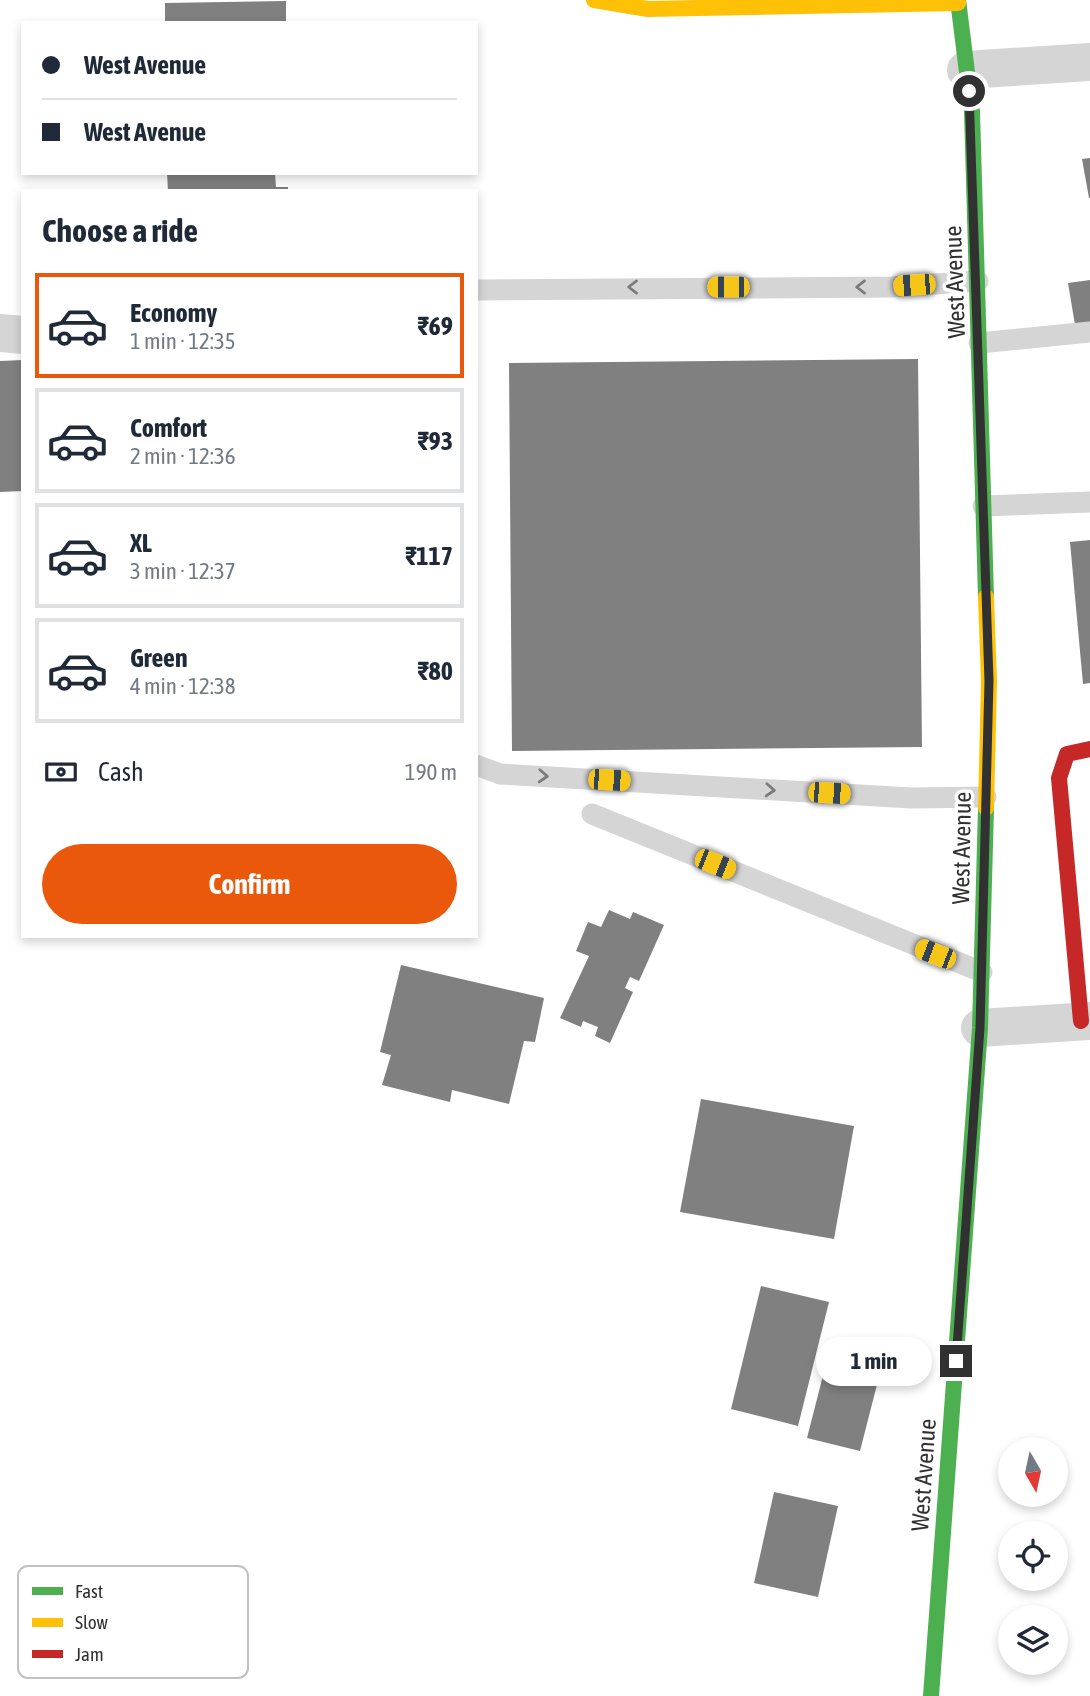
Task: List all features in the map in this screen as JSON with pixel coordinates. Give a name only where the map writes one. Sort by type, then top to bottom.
[{"type":"street","points":[[594,0],[648,9],[958,1]]},
{"type":"street","name":"West Avenue","points":[[928,1695],[980,1028],[989,681],[972,112],[958,1]]},
{"type":"street","points":[[966,70],[1090,62]]},
{"type":"street","points":[[0,333],[21,335]]},
{"type":"street","points":[[980,1028],[1086,1021],[1059,778],[1067,754],[1090,749]]},
{"type":"lane","points":[[478,290],[892,286],[978,281]]},
{"type":"lane","points":[[979,343],[1090,332]]},
{"type":"lane","points":[[983,506],[1090,502]]},
{"type":"lane","points":[[478,766],[500,774],[513,775],[911,798],[986,797]]},
{"type":"lane","points":[[592,814],[982,972]]},
{"type":"building","points":[[286,1],[286,21],[165,21],[165,3]]},
{"type":"building","points":[[1090,158],[1090,198],[1089,198],[1082,159]]},
{"type":"building","points":[[167,175],[275,175],[276,187],[288,187],[288,189],[168,189]]},
{"type":"building","points":[[1090,280],[1090,323],[1075,325],[1068,283]]},
{"type":"building","points":[[918,359],[922,747],[512,751],[509,363]]},
{"type":"building","points":[[21,360],[21,491],[0,492],[0,361]]},
{"type":"building","points":[[1090,540],[1090,683],[1083,684],[1070,542]]},
{"type":"building","points":[[609,910],[630,919],[633,912],[664,925],[639,981],[630,977],[625,988],[633,992],[610,1043],[595,1036],[598,1027],[583,1021],[581,1027],[560,1018],[589,956],[576,951],[588,922],[601,927]]},
{"type":"building","points":[[401,965],[544,998],[535,1042],[524,1041],[509,1104],[452,1090],[450,1102],[382,1085],[391,1055],[380,1052]]},
{"type":"building","points":[[701,1099],[854,1126],[834,1239],[680,1212]]},
{"type":"building","points":[[761,1286],[829,1302],[798,1426],[731,1409]]},
{"type":"building","points":[[828,1356],[881,1369],[860,1451],[807,1438]]},
{"type":"building","points":[[774,1492],[838,1506],[818,1597],[754,1583]]},
{"type":"traffic: fast","points":[[958,0],[972,112],[986,597]]},
{"type":"traffic: fast","points":[[931,1696],[980,1028],[986,808]]},
{"type":"traffic: slow","points":[[594,0],[648,9],[958,3]]},
{"type":"traffic: slow","points":[[986,597],[989,682],[986,808]]},
{"type":"traffic: jam","points":[[1081,1021],[1059,778],[1067,754],[1090,749]]},
{"type":"route","points":[[956,1361],[980,1028],[989,681],[973,136],[969,91]]}]
